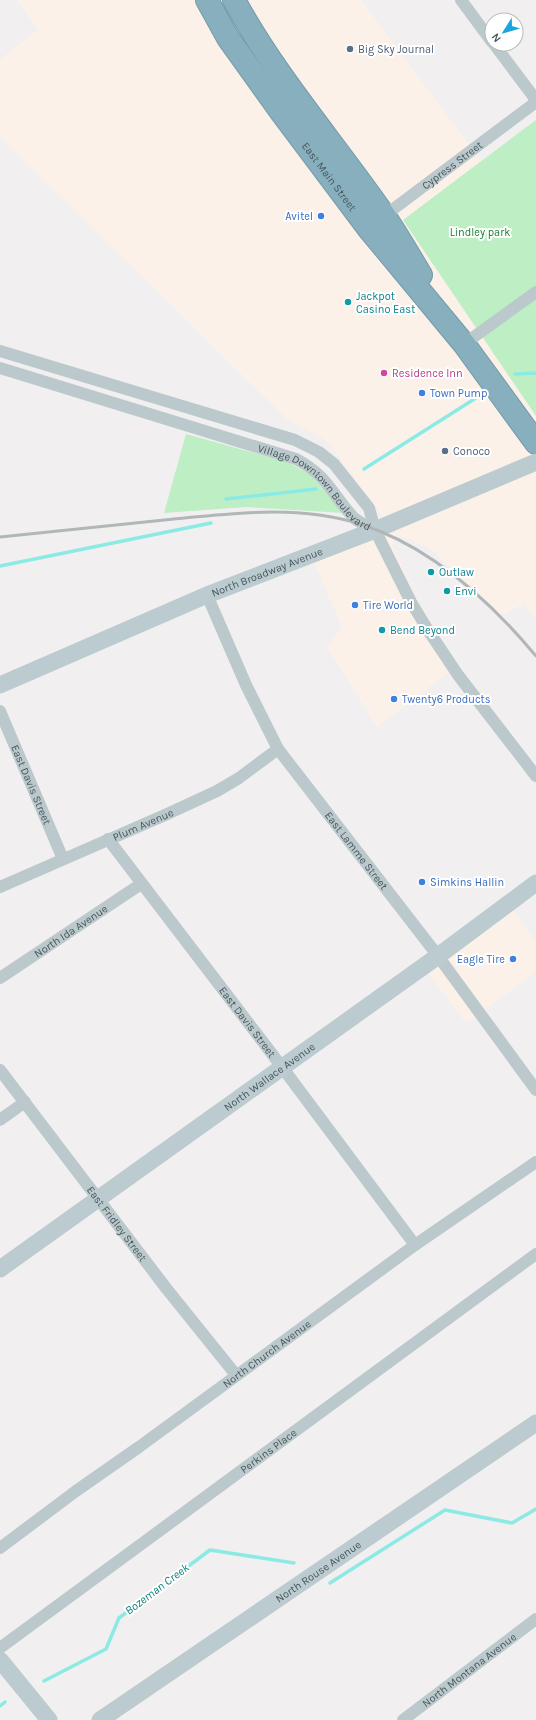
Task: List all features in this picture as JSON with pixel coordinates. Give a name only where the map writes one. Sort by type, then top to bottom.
[{"type":"highway","name":"East Main Street","points":[[207,0],[228,38],[255,76],[376,222]]},
{"type":"highway","name":"East Main Street","points":[[234,0],[248,26],[376,222],[536,442]]},
{"type":"street","points":[[461,0],[484,31]]},
{"type":"street","points":[[500,52],[536,101]]},
{"type":"street","name":"Cypress Street","points":[[376,222],[536,101]]},
{"type":"street","points":[[464,344],[536,292]]},
{"type":"street","name":"Village Downtown Boulevard","points":[[0,351],[307,446],[327,458],[344,476],[369,508],[375,530]]},
{"type":"street","name":"Village Downtown Boulevard","points":[[0,368],[296,459],[315,470],[322,477],[354,518],[375,530]]},
{"type":"street","name":"North Broadway Avenue","points":[[0,685],[207,595],[375,530],[536,462]]},
{"type":"street","points":[[375,530],[411,602],[431,634],[458,675],[536,776]]},
{"type":"street","name":"East Lamme Street","points":[[207,595],[246,685],[278,749],[438,956],[536,1090]]},
{"type":"street","name":"East Davis Street","points":[[0,711],[63,859]]},
{"type":"street","name":"Plum Avenue","points":[[0,887],[217,791],[239,778],[278,749]]},
{"type":"street","name":"East Davis Street","points":[[108,839],[282,1067],[415,1245]]},
{"type":"street","name":"North Wallace Avenue","points":[[0,1268],[438,956],[536,883]]},
{"type":"street","name":"North Ida Avenue","points":[[0,978],[141,884]]},
{"type":"street","name":"East Fridley Street","points":[[0,1070],[99,1198],[166,1288],[236,1375]]},
{"type":"street","points":[[0,1120],[25,1102]]},
{"type":"street","name":"North Church Avenue","points":[[0,1548],[76,1491],[415,1245],[536,1162]]},
{"type":"street","name":"Perkins Place","points":[[0,1648],[536,1254]]},
{"type":"street","name":"North Rouse Avenue","points":[[100,1720],[536,1423]]},
{"type":"street","name":"North Montana Avenue","points":[[403,1720],[536,1619]]},
{"type":"street","points":[[0,1660],[49,1720]]},
{"type":"shaded area","points":[[17,0],[361,0],[481,161],[403,220],[536,416],[536,619],[524,603],[506,614],[498,614],[431,549],[396,534],[392,546],[417,599],[458,665],[377,727],[327,647],[342,627],[313,560],[395,533],[326,440],[288,420],[0,137],[0,59],[38,30]]},
{"type":"shaded area","points":[[513,910],[536,942],[536,972],[466,1023],[429,974]]},
{"type":"green space","name":"Lindley park","points":[[536,120],[536,416],[403,220]]},
{"type":"green space","points":[[186,434],[287,462],[311,475],[344,513],[246,507],[164,513]]},
{"type":"waterway","points":[[515,374],[536,373]]},
{"type":"waterway","points":[[364,469],[476,398]]},
{"type":"waterway","points":[[226,499],[316,489]]},
{"type":"waterway","points":[[0,566],[211,523]]},
{"type":"waterway","name":"Bozeman Creek","points":[[330,1583],[445,1510],[512,1523],[536,1509]]},
{"type":"waterway","name":"Bozeman Creek","points":[[44,1681],[106,1649],[119,1618],[210,1550],[294,1563]]},
{"type":"waterway","name":"Bozeman Creek","points":[[0,1706],[5,1702]]},
{"type":"railway","points":[[0,537],[244,513],[291,512],[337,518],[360,524],[386,534],[411,546],[434,561],[479,596],[499,615],[536,656]]},
{"type":"place","name":"Big Sky Journal","points":[[350,49]]},
{"type":"place","name":"Avitel","points":[[321,216]]},
{"type":"place","name":"Jackpot Casino East","points":[[348,302]]},
{"type":"place","name":"Residence Inn","points":[[384,373]]},
{"type":"place","name":"Town Pump","points":[[422,393]]},
{"type":"place","name":"Conoco","points":[[445,451]]},
{"type":"place","name":"Outlaw","points":[[431,572]]},
{"type":"place","name":"Envi","points":[[447,591]]},
{"type":"place","name":"Tire World","points":[[355,605]]},
{"type":"place","name":"Bend Beyond","points":[[382,630]]},
{"type":"place","name":"Twenty6 Products","points":[[394,699]]},
{"type":"place","name":"Simkins Hallin","points":[[422,882]]},
{"type":"place","name":"Eagle Tire","points":[[513,959]]}]
